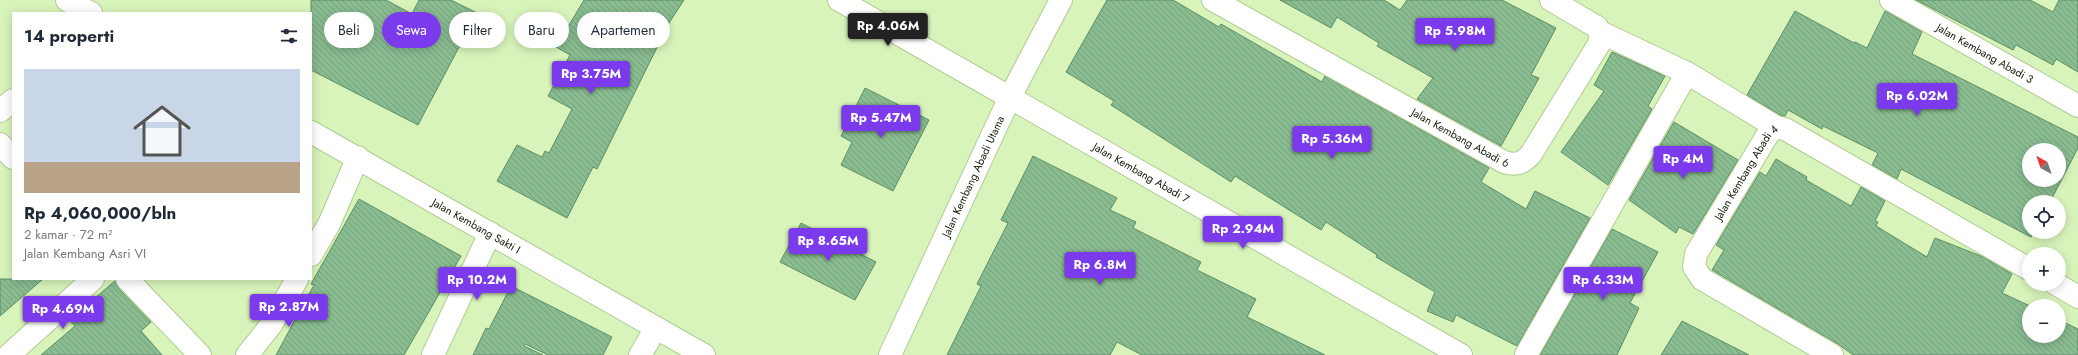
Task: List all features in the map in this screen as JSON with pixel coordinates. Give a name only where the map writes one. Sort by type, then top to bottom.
[{"type":"street","points":[[67,0],[89,12]]},
{"type":"street","name":"Jalan Kembang Abadi 7","points":[[839,0],[1461,355]]},
{"type":"street","name":"Jalan Kembang Abadi Utama","points":[[890,355],[1010,97],[1061,0]]},
{"type":"street","name":"Jalan Kembang Abadi 6","points":[[1213,0],[1504,162],[1512,164],[1525,160],[1531,154],[1599,44],[1600,32]]},
{"type":"street","points":[[1551,0],[1591,22],[1600,32],[1687,73],[1776,127]]},
{"type":"street","name":"Jalan Kembang Abadi 3","points":[[1892,0],[2078,106]]},
{"type":"street","points":[[1526,355],[1687,73]]},
{"type":"street","points":[[0,111],[12,101]]},
{"type":"street","name":"Jalan Kembang Abadi 4","points":[[1832,355],[1702,279],[1694,267],[1696,254],[1768,134],[1776,127],[1785,129],[2022,265]]},
{"type":"street","name":"Jalan Kembang Sakti I","points":[[312,133],[358,157],[704,355]]},
{"type":"street","points":[[0,144],[12,157]]},
{"type":"street","points":[[312,253],[329,224],[358,157]]},
{"type":"street","points":[[433,355],[490,233]]},
{"type":"street","points":[[9,355],[92,280]]},
{"type":"street","points":[[128,280],[200,355]]},
{"type":"street","points":[[247,355],[271,325],[296,280]]},
{"type":"street","points":[[2066,290],[2078,297]]},
{"type":"street","points":[[640,355],[656,328]]},
{"type":"building","points":[[311,0],[386,0],[408,12],[382,12],[382,48],[441,48],[441,12],[413,12],[419,0],[451,0],[475,12],[449,12],[449,48],[459,48],[418,125],[312,71]]},
{"type":"building","points":[[584,0],[684,0],[670,21],[670,12],[577,12],[577,48],[657,48],[597,169],[593,167],[567,218],[497,181],[517,145],[542,157],[545,151],[549,153],[572,109],[548,96],[570,55],[558,48],[569,48],[569,25]]},
{"type":"building","points":[[1107,0],[1173,0],[1219,27],[1221,24],[1322,82],[1325,76],[1489,168],[1481,182],[1526,209],[1535,191],[1590,218],[1517,346],[1456,315],[1453,322],[1427,311],[1435,292],[1376,257],[1377,255],[1326,222],[1321,230],[1235,176],[1231,182],[1111,105],[1114,101],[1066,72]]},
{"type":"building","points":[[1280,0],[1384,0],[1400,10],[1407,0],[1502,0],[1556,28],[1531,75],[1539,78],[1501,146],[1417,99],[1433,78],[1377,46],[1379,43],[1337,17],[1331,28]]},
{"type":"building","points":[[1916,0],[2030,0],[2053,12],[2059,0],[2078,0],[2078,72],[2056,59],[2053,65],[2016,45],[2013,50]]},
{"type":"building","points":[[1795,11],[1854,43],[1855,42],[1867,48],[1885,11],[1922,32],[1912,54],[2078,137],[2078,148],[2066,171],[2066,143],[2022,143],[2022,187],[2058,187],[2054,195],[2022,195],[2022,232],[1901,169],[1897,179],[1872,165],[1878,153],[1823,126],[1822,129],[1788,110],[1785,116],[1782,116],[1747,95]]},
{"type":"building","points":[[1612,52],[1665,76],[1648,106],[1652,109],[1608,185],[1561,152],[1604,91],[1594,85]]},
{"type":"building","points":[[865,88],[929,120],[893,191],[841,165],[852,142],[841,136]]},
{"type":"building","points":[[1674,122],[1738,160],[1693,234],[1679,227],[1676,233],[1629,200]]},
{"type":"building","points":[[1033,156],[1117,198],[1110,210],[1136,222],[1133,228],[1201,262],[1197,270],[1256,299],[1247,317],[1325,355],[1142,355],[1117,342],[1110,355],[947,355],[981,286],[977,284],[1008,223],[1001,220]]},
{"type":"building","points":[[1776,159],[1807,177],[1806,180],[1851,206],[1861,187],[1885,201],[1875,221],[1878,222],[1876,226],[1927,257],[1935,238],[1981,256],[2012,274],[2002,293],[2022,302],[2022,343],[2066,343],[2066,323],[2078,329],[2078,355],[1853,355],[1838,344],[1712,270],[1724,250],[1716,245],[1760,172],[1766,176]]},
{"type":"building","points":[[359,199],[461,256],[404,355],[276,355],[314,285],[311,284]]},
{"type":"building","points":[[801,223],[876,262],[855,300],[780,262]]},
{"type":"building","points":[[1612,229],[1658,252],[1630,303],[1639,308],[1617,355],[1540,355]]},
{"type":"building","points":[[0,279],[42,280],[0,316]]},
{"type":"building","points":[[115,281],[118,288],[151,322],[141,331],[162,355],[41,355],[75,326],[69,320]]},
{"type":"building","points":[[511,286],[612,337],[603,355],[548,355],[525,344],[524,346],[543,355],[473,355],[486,328],[489,329]]},
{"type":"building","points":[[1682,321],[1749,355],[1661,355]]}]
